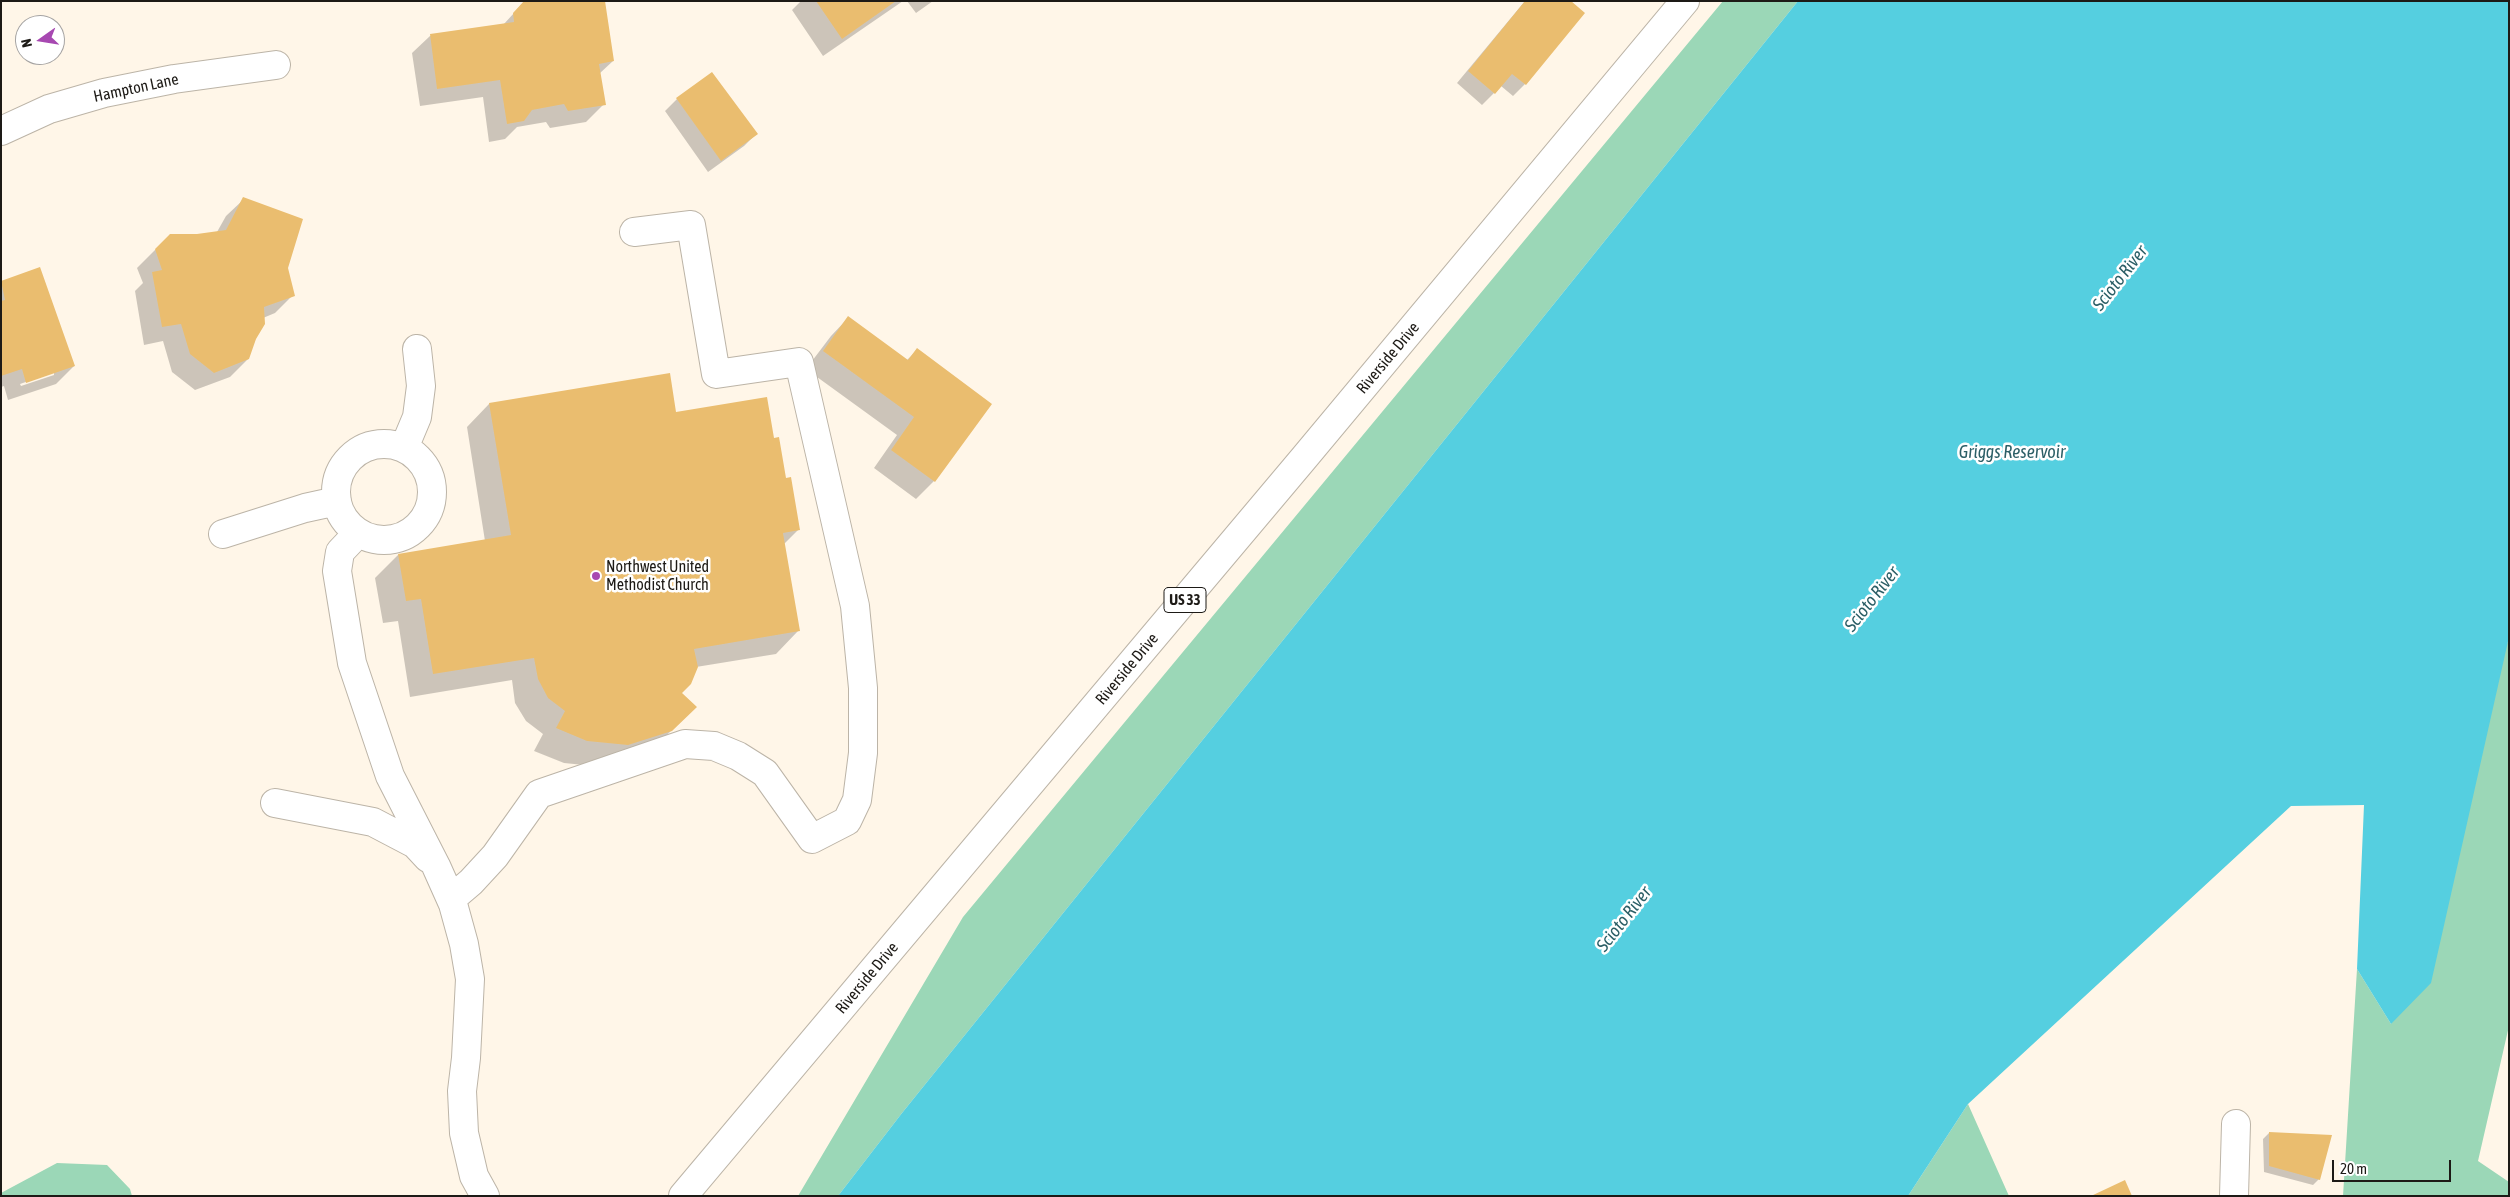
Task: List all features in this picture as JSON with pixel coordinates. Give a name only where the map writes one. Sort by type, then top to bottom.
[{"type":"main road","name":"Riverside Drive","points":[[683,1196],[1291,474],[1685,1]]},
{"type":"main road","name":"Hampton Lane","points":[[1,131],[49,109],[104,93],[174,79],[276,65]]},
{"type":"main road","points":[[451,899],[472,882],[495,856],[539,794],[685,744],[714,746],[738,756],[765,773],[812,838],[847,820],[857,800],[863,753],[863,688],[855,606],[798,362],[716,374],[691,224],[634,232]]},
{"type":"main road","points":[[404,448],[417,417],[420,386],[418,349]]},
{"type":"main road","points":[[381,445],[404,448],[418,458],[427,471],[432,486],[432,502],[426,516],[416,528],[403,537],[388,541],[372,540],[358,533],[346,522],[336,493],[338,477],[346,462],[358,451],[381,445]]},
{"type":"main road","points":[[223,534],[305,508],[338,501]]},
{"type":"main road","points":[[358,533],[340,552],[336,571],[352,663],[390,776],[451,899],[464,944],[470,980],[462,1091],[464,1133],[474,1176],[485,1196]]},
{"type":"main road","points":[[275,803],[373,822],[415,844],[436,866]]},
{"type":"main road","points":[[2234,1196],[2236,1124]]},
{"type":"green space","points":[[1723,1],[1798,1],[902,1113],[838,1196],[798,1196],[963,917]]},
{"type":"green space","points":[[2509,637],[2509,1026],[2478,1161],[2509,1182],[2509,1196],[2343,1196],[2357,969],[2391,1024]]},
{"type":"green space","points":[[1968,1104],[2009,1196],[1908,1196]]},
{"type":"green space","points":[[57,1163],[107,1165],[130,1189],[132,1196],[1,1196],[1,1193]]},
{"type":"water","name":"Griggs Reservoir","points":[[1798,1],[2509,1],[2509,637],[2431,983],[2391,1024],[2357,969],[2364,805],[2291,806],[1968,1104],[1908,1196],[838,1196],[902,1113]]},
{"type":"building","points":[[524,1],[605,1],[614,61],[599,64],[606,105],[568,111],[564,104],[532,110],[524,121],[507,124],[500,80],[437,89],[430,34],[514,22],[513,13]]},
{"type":"building","points":[[816,1],[896,1],[842,39]]},
{"type":"building","points":[[1525,1],[1571,1],[1585,13],[1526,85],[1512,74],[1495,94],[1468,71]]},
{"type":"building","points":[[712,72],[758,134],[721,161],[676,98]]},
{"type":"building","points":[[243,197],[303,219],[288,268],[295,296],[264,307],[265,324],[256,339],[249,359],[214,373],[190,354],[181,324],[162,327],[152,272],[162,270],[155,249],[170,234],[197,234],[226,230]]},
{"type":"building","points":[[40,267],[75,366],[26,383],[22,369],[1,376],[1,301],[5,300],[1,281]]},
{"type":"building","points":[[848,316],[908,360],[917,348],[992,404],[935,482],[891,450],[914,417],[823,351]]},
{"type":"building","name":"Northwest United Methodist Church","points":[[670,373],[676,412],[767,397],[774,438],[779,437],[786,478],[791,477],[800,530],[783,533],[800,631],[694,649],[698,667],[691,684],[682,693],[697,707],[672,731],[628,745],[587,741],[556,728],[565,711],[548,698],[538,679],[534,658],[433,674],[421,599],[406,601],[398,554],[511,535],[489,403]]},
{"type":"building","points":[[2269,1132],[2332,1135],[2320,1180],[2269,1166]]},
{"type":"building","points":[[2125,1180],[2132,1196],[2091,1196]]},
{"type":"place","name":"Northwest United Methodist Church","points":[[596,576]]},
{"type":"water label","name":"Scioto River","points":[[2120,278]]},
{"type":"water label","name":"Scioto River","points":[[1872,599]]},
{"type":"water label","name":"Scioto River","points":[[1624,919]]}]
